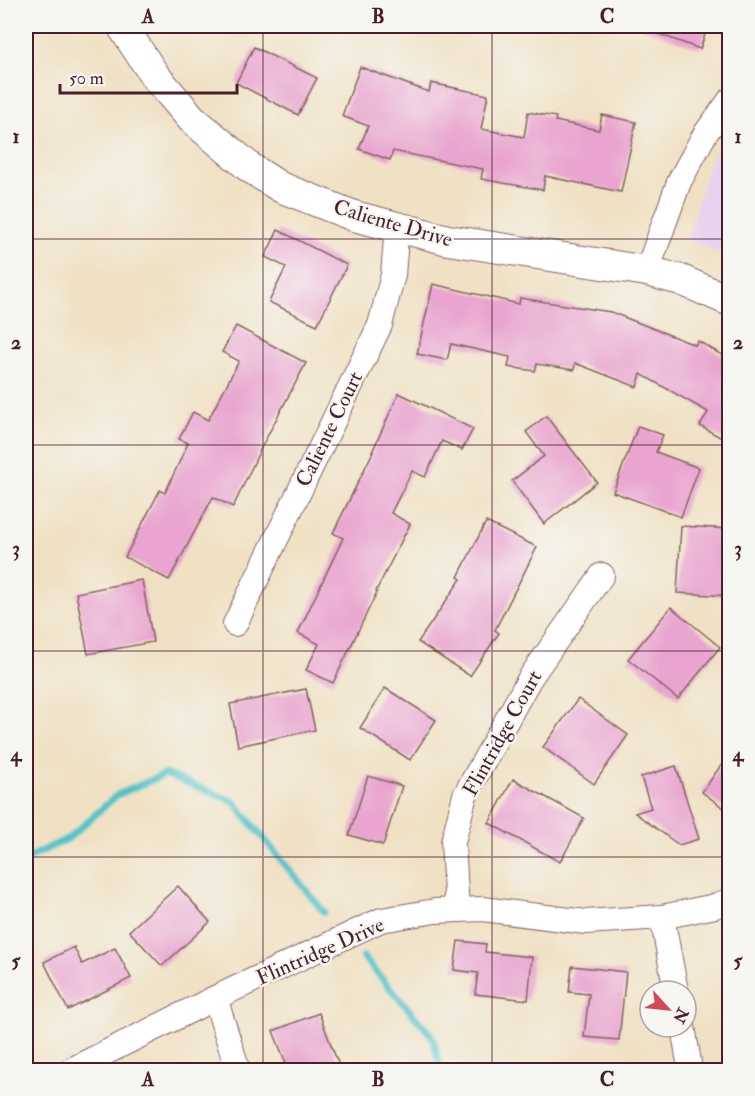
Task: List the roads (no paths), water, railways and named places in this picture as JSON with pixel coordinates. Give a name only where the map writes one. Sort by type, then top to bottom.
[{"type":"street","name":"Caliente Drive","points":[[122,26],[155,76],[192,119],[249,167],[280,187],[354,216],[448,240],[646,271],[681,280],[729,301]]},
{"type":"street","points":[[646,271],[679,182],[705,134],[729,100]]},
{"type":"street","name":"Caliente Court","points":[[235,624],[380,325],[393,275],[398,227]]},
{"type":"street","name":"Flintridge Court","points":[[457,910],[453,842],[465,795],[530,678],[602,575]]},
{"type":"street","name":"Flintridge Drive","points":[[71,1071],[215,998],[381,921],[435,911],[483,909],[585,922],[662,917],[715,906],[729,900]]},
{"type":"street","points":[[662,917],[674,979]]},
{"type":"street","points":[[215,998],[238,1071]]},
{"type":"street","points":[[685,1039],[689,1062]]},
{"type":"waterway","points":[[26,859],[69,838],[117,795],[165,774],[233,801],[324,912]]},
{"type":"waterway","points":[[363,957],[432,1036],[441,1070]]}]
